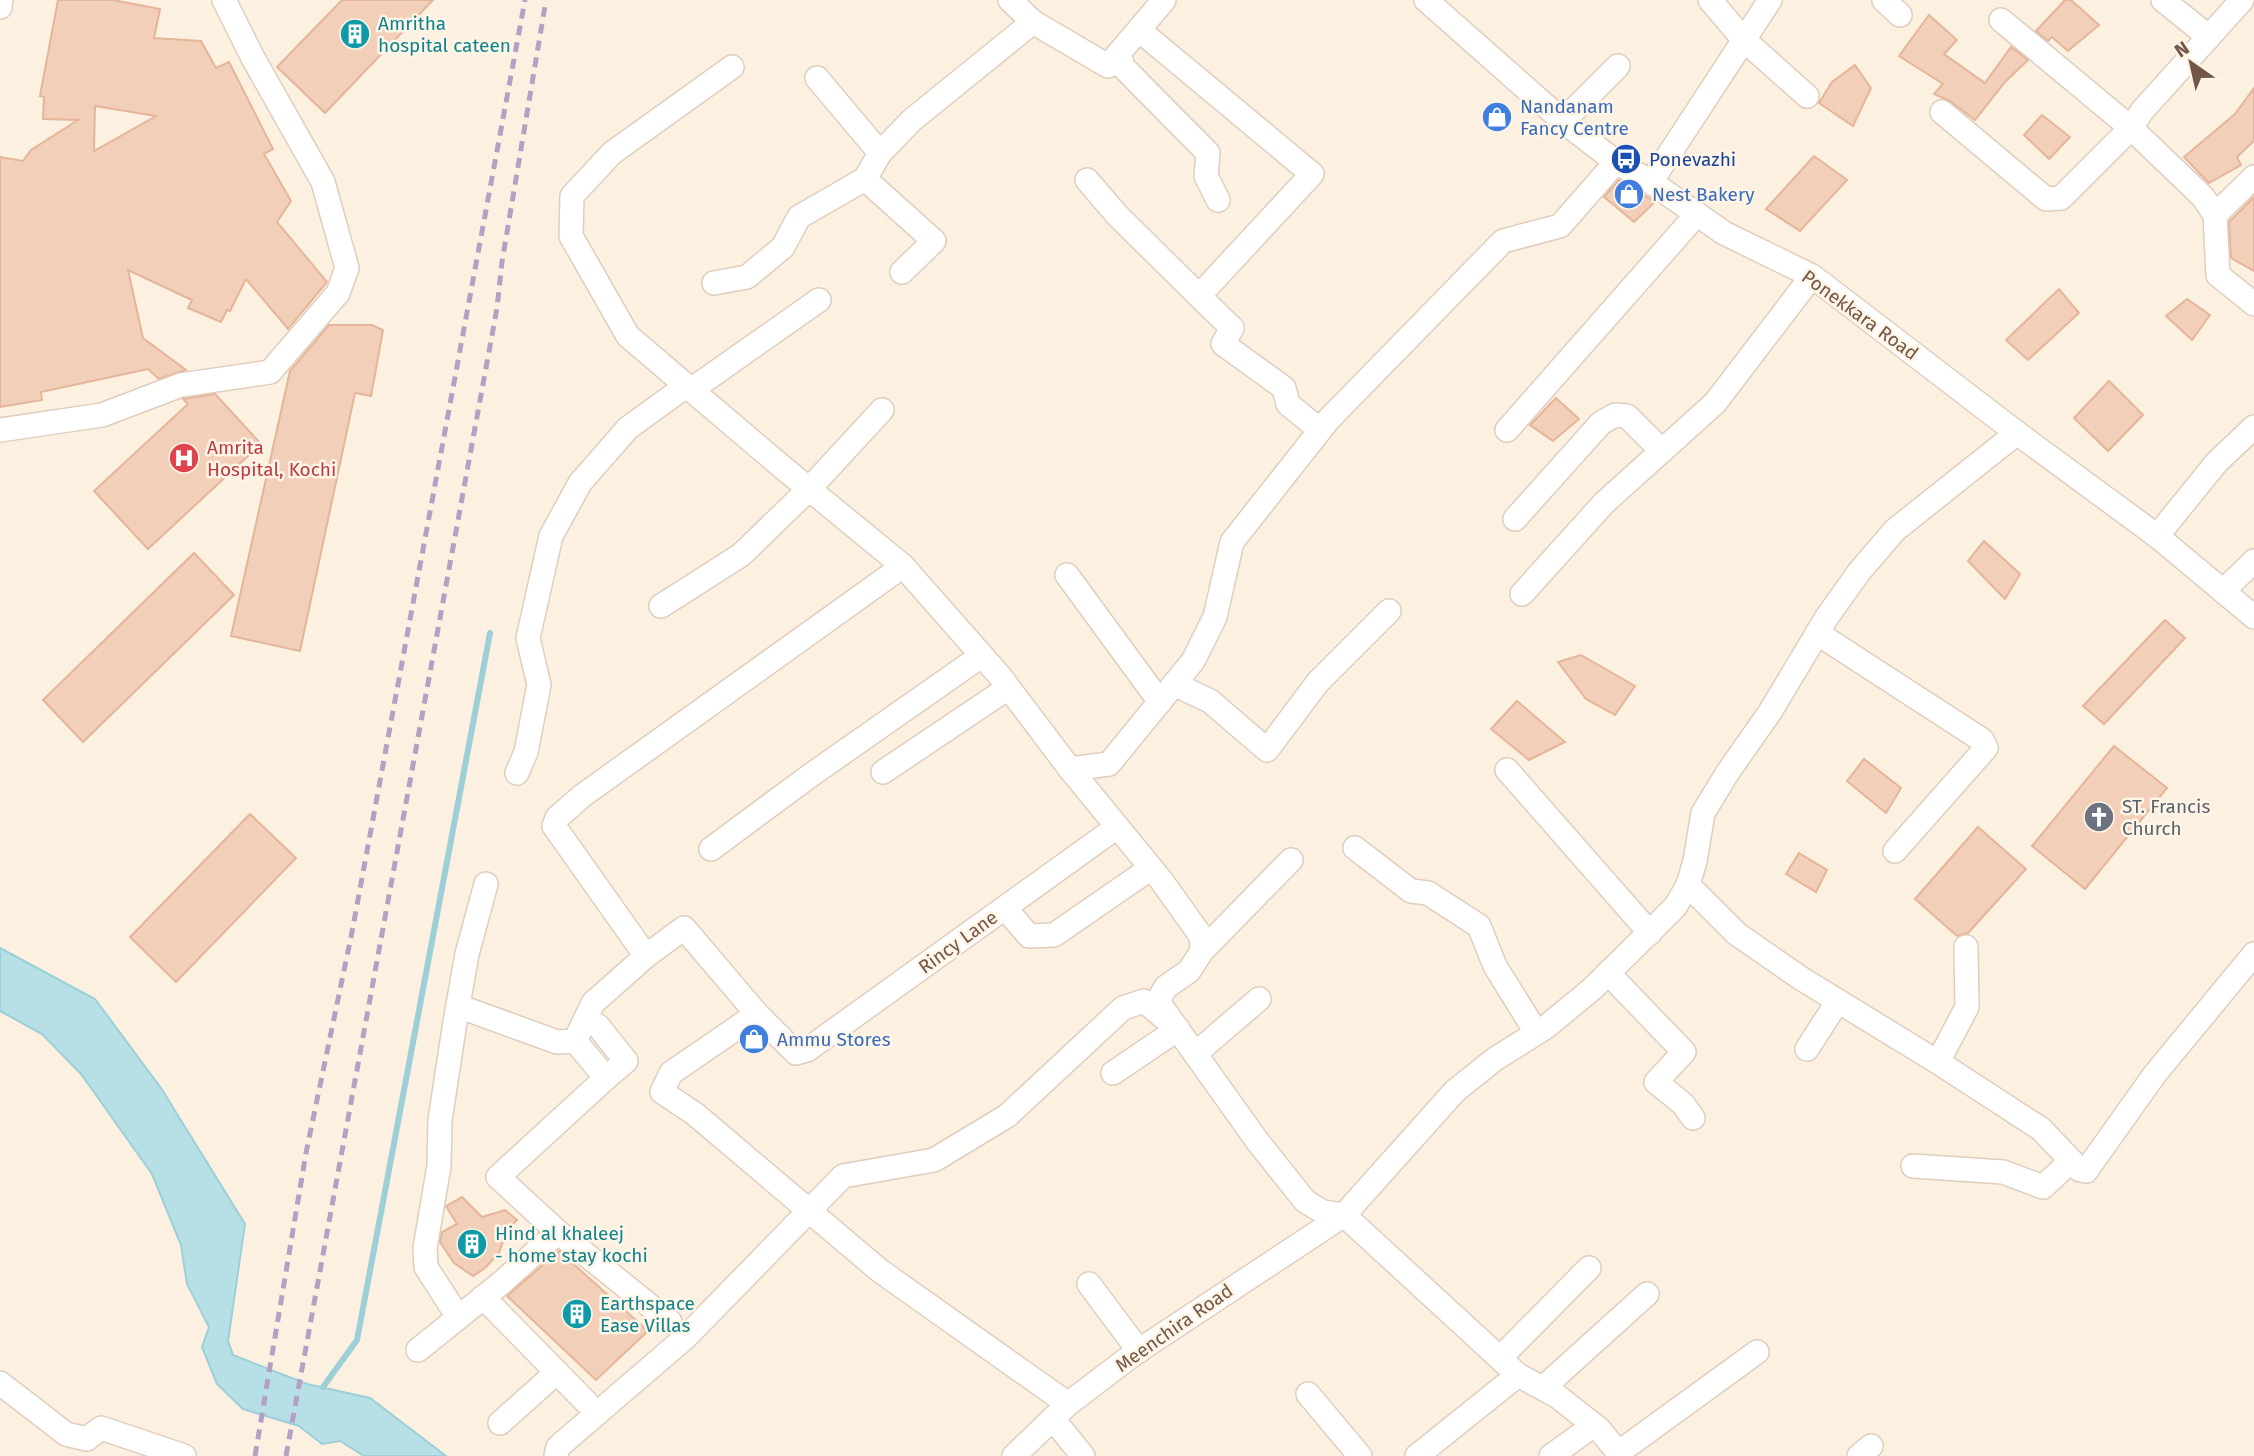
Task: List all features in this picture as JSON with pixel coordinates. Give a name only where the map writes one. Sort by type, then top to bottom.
[{"type":"street","points":[[0,7],[1,0]]},
{"type":"street","points":[[0,430],[102,415],[181,384],[270,372],[338,293],[347,268],[323,182],[253,58],[224,0]]},
{"type":"street","points":[[1010,0],[1033,22],[1114,60],[1123,67],[1208,153],[1206,176],[1217,200]]},
{"type":"street","points":[[1114,60],[1164,0]]},
{"type":"street","points":[[1710,0],[1744,40],[1807,96]]},
{"type":"street","points":[[1651,182],[1770,0]]},
{"type":"street","points":[[2163,0],[2209,37]]},
{"type":"street","points":[[1942,113],[2046,199],[2062,198],[2131,128],[2142,111],[2242,0]]},
{"type":"street","name":"Ponekkara Road","points":[[1434,3],[1563,121],[1616,162],[1651,182],[1724,233],[1812,276],[2157,536],[2254,617]]},
{"type":"street","points":[[2001,20],[2131,128],[2203,197],[2215,215],[2218,275],[2254,304]]},
{"type":"street","points":[[714,283],[747,277],[783,247],[799,217],[865,179],[880,153],[912,120],[1033,22]]},
{"type":"street","points":[[1139,30],[1312,174],[1199,296]]},
{"type":"street","points":[[732,66],[612,153],[572,196],[570,236],[628,336],[903,566],[1008,688],[1151,868],[1200,936],[1202,951]]},
{"type":"street","points":[[1563,121],[1618,66]]},
{"type":"street","points":[[817,78],[880,153]]},
{"type":"street","points":[[1070,769],[1109,764],[1193,661],[1215,617],[1232,542],[1320,430],[1503,241],[1560,226],[1616,162]]},
{"type":"street","points":[[2215,215],[2254,177]]},
{"type":"street","points":[[865,179],[934,241],[902,272]]},
{"type":"street","points":[[1087,180],[1117,215],[1232,328],[1223,344],[1284,388],[1288,404],[1320,430]]},
{"type":"street","points":[[1507,430],[1697,214]]},
{"type":"street","points":[[1522,594],[1604,503],[1715,403],[1812,276]]},
{"type":"street","points":[[517,774],[526,752],[539,685],[528,638],[551,536],[580,483],[628,428],[819,300]]},
{"type":"street","points":[[661,606],[741,555],[809,489],[882,410]]},
{"type":"street","points":[[1515,519],[1601,423],[1615,415],[1627,416],[1662,451]]},
{"type":"street","points":[[2157,536],[2217,462],[2254,427]]},
{"type":"street","name":"Meenchira Road","points":[[1014,1456],[1060,1411],[1139,1350],[1344,1214],[1455,1091],[1495,1059],[1536,1032],[1608,973],[1650,933],[1675,907],[1688,885],[1703,813],[1817,633],[1859,572],[1895,530],[2017,433]]},
{"type":"street","points":[[2223,591],[2254,561]]},
{"type":"street","points":[[646,956],[554,826],[557,818],[582,796],[903,566]]},
{"type":"street","points":[[1067,575],[1160,702]]},
{"type":"street","points":[[1174,684],[1210,701],[1267,750],[1318,682],[1389,611]]},
{"type":"street","points":[[1817,633],[1982,740],[1986,748],[1895,850]]},
{"type":"street","points":[[711,849],[981,656]]},
{"type":"street","points":[[883,772],[1008,688]]},
{"type":"street","points":[[1507,770],[1650,933]]},
{"type":"street","name":"Rincy Lane","points":[[757,1014],[796,1053],[807,1050],[1117,827]]},
{"type":"street","points":[[1355,848],[1411,891],[1429,893],[1479,926],[1495,966],[1536,1032]]},
{"type":"street","points":[[1291,860],[1202,951],[1189,971],[1166,987],[1160,997],[1161,1006],[1195,1054],[1258,1142],[1306,1201],[1323,1212],[1344,1214],[1518,1375],[1557,1396],[1594,1425],[1619,1455],[1757,1352]]},
{"type":"street","points":[[1005,908],[1029,936],[1054,935],[1151,868]]},
{"type":"street","points":[[458,1317],[426,1267],[425,1248],[439,1166],[440,1120],[458,1006],[467,954],[486,884]]},
{"type":"street","points":[[1688,885],[1737,934],[1839,1002],[2041,1129],[2080,1170],[2086,1171],[2155,1074],[2254,954]]},
{"type":"street","points":[[575,1041],[593,1003],[646,956],[684,928],[757,1014],[671,1073],[662,1092],[695,1115],[879,1270],[1060,1411],[1083,1456]]},
{"type":"street","points":[[1938,1062],[1967,1007],[1966,947]]},
{"type":"street","points":[[1608,973],[1684,1052],[1656,1082],[1684,1104],[1693,1118]]},
{"type":"street","points":[[1195,1054],[1259,999]]},
{"type":"street","points":[[555,1456],[558,1447],[686,1337],[843,1175],[934,1160],[1006,1116],[1122,1009],[1144,1000],[1178,1029]]},
{"type":"street","points":[[1807,1049],[1839,1002]]},
{"type":"street","points":[[458,1006],[557,1042],[575,1041]]},
{"type":"street","points":[[585,1020],[598,1026],[626,1061],[498,1177],[558,1232],[670,1322]]},
{"type":"street","points":[[1113,1073],[1178,1029]]},
{"type":"street","points":[[575,1041],[606,1078]]},
{"type":"street","points":[[1913,1166],[2003,1171],[2043,1187],[2071,1161]]},
{"type":"street","points":[[418,1350],[558,1232]]},
{"type":"street","points":[[1500,1358],[1589,1268]]},
{"type":"street","points":[[1089,1284],[1139,1350]]},
{"type":"street","points":[[1543,1388],[1647,1294]]},
{"type":"street","points":[[483,1297],[587,1403]]},
{"type":"street","points":[[500,1423],[557,1372]]},
{"type":"street","points":[[1417,1456],[1518,1375]]},
{"type":"street","points":[[0,1383],[66,1434],[87,1439],[101,1428],[184,1456]]},
{"type":"street","points":[[1308,1394],[1360,1456]]},
{"type":"street","points":[[1551,1456],[1594,1425]]},
{"type":"water","points":[[0,948],[95,999],[161,1088],[245,1224],[228,1341],[233,1355],[307,1384],[370,1398],[446,1456],[364,1456],[340,1441],[322,1444],[299,1426],[243,1409],[217,1384],[202,1347],[209,1327],[187,1284],[181,1245],[152,1174],[81,1074],[42,1034],[0,1011]]},
{"type":"building","points":[[58,0],[113,0],[160,9],[154,38],[201,41],[216,68],[229,62],[273,149],[264,154],[291,201],[277,222],[327,282],[288,329],[246,279],[230,311],[227,310],[221,322],[188,308],[192,300],[128,270],[143,338],[186,370],[159,379],[148,369],[41,392],[42,400],[0,407],[0,157],[23,161],[31,150],[78,120],[43,119],[44,97],[40,96]],"holes":[[[95,106],[156,116],[94,151]]]},
{"type":"building","name":"Amritha hospital cateen","points":[[342,0],[433,0],[325,113],[277,67]]},
{"type":"building","points":[[2065,0],[2071,0],[2099,25],[2068,51],[2052,37],[2048,41],[2036,31]]},
{"type":"building","points":[[1929,15],[1957,40],[1944,54],[1985,83],[2011,47],[2028,60],[2005,82],[1975,120],[1950,101],[1934,94],[1943,84],[1899,56]]},
{"type":"building","points":[[1855,65],[1871,88],[1853,126],[1819,103],[1832,82]]},
{"type":"building","points":[[2254,88],[2254,141],[2237,157],[2241,165],[2209,183],[2184,157],[2235,114]]},
{"type":"building","points":[[2042,115],[2070,137],[2049,159],[2024,135]]},
{"type":"building","points":[[1814,156],[1847,180],[1800,231],[1766,209]]},
{"type":"building","name":"Nest Bakery","points":[[1619,180],[1655,202],[1634,222],[1604,197]]},
{"type":"building","points":[[2254,197],[2254,271],[2231,258],[2229,222]]},
{"type":"building","points":[[2059,289],[2079,313],[2028,360],[2006,340]]},
{"type":"building","points":[[2187,299],[2210,315],[2192,340],[2166,316]]},
{"type":"building","points":[[329,325],[372,325],[383,330],[371,396],[355,393],[300,651],[231,636],[290,371]]},
{"type":"building","points":[[2109,381],[2143,415],[2108,451],[2074,418]]},
{"type":"building","points":[[215,394],[261,444],[148,549],[94,491],[188,404],[183,399]]},
{"type":"building","points":[[1556,398],[1579,419],[1553,441],[1530,425]]},
{"type":"building","points":[[1984,541],[2020,574],[2005,599],[1968,561]]},
{"type":"building","points":[[194,553],[234,595],[83,742],[43,700]]},
{"type":"building","points":[[2165,620],[2185,638],[2104,724],[2083,706]]},
{"type":"building","points":[[1581,655],[1635,686],[1615,715],[1586,699],[1558,662]]},
{"type":"building","points":[[1517,701],[1565,742],[1529,760],[1491,729]]},
{"type":"building","name":"ST. Francis Church","points":[[2114,746],[2167,788],[2085,889],[2032,846]]},
{"type":"building","points":[[1864,759],[1901,788],[1886,813],[1847,781]]},
{"type":"building","points":[[250,814],[296,858],[176,982],[130,937]]},
{"type":"building","points":[[1978,827],[2026,869],[1968,933],[1957,936],[1915,899]]},
{"type":"building","points":[[1799,853],[1827,870],[1816,892],[1786,874]]},
{"type":"building","name":"Hind al khaleej - home stay kochi","points":[[462,1197],[482,1217],[505,1210],[517,1220],[507,1230],[499,1253],[473,1276],[454,1263],[440,1242],[442,1232],[457,1224],[446,1206]]},
{"type":"building","name":"Earthspace Ease Villas","points":[[559,1251],[648,1331],[596,1380],[507,1296]]},
{"type":"waterway","points":[[323,1387],[357,1340],[490,633]]},
{"type":"railway","points":[[255,1456],[306,1153],[352,932],[525,0]]},
{"type":"railway","points":[[286,1456],[497,308],[502,262],[546,0]]},
{"type":"place","name":"Amritha hospital cateen","points":[[355,34]]},
{"type":"place","name":"Nandanam Fancy Centre","points":[[1497,117]]},
{"type":"place","name":"Ponevazhi","points":[[1626,159]]},
{"type":"place","name":"Nest Bakery","points":[[1629,194]]},
{"type":"place","name":"Amrita Hospital, Kochi","points":[[184,458]]},
{"type":"place","name":"ST. Francis Church","points":[[2099,817]]},
{"type":"place","name":"Ammu Stores","points":[[754,1039]]},
{"type":"place","name":"Hind al khaleej - home stay kochi","points":[[472,1244]]},
{"type":"place","name":"Earthspace Ease Villas","points":[[577,1314]]}]
